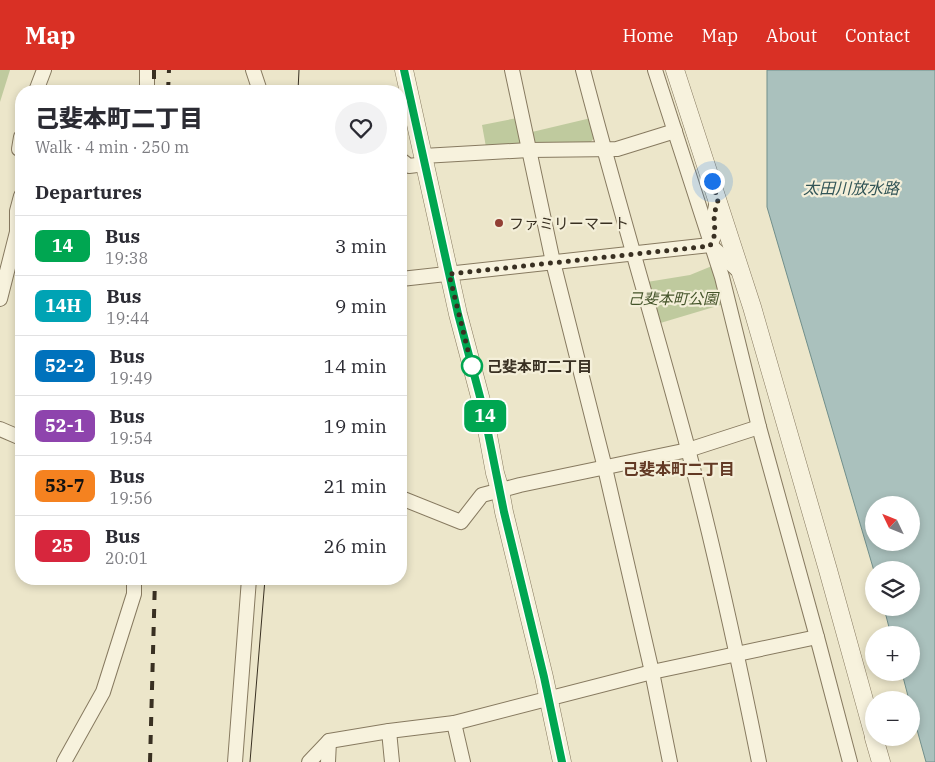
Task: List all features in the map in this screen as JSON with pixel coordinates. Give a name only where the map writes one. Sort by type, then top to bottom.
[{"type":"street","points":[[38,85],[44,70]]},
{"type":"street","points":[[147,70],[147,85]]},
{"type":"street","points":[[253,70],[258,85]]},
{"type":"street","points":[[404,70],[458,314],[483,408],[495,473],[549,699],[562,762]]},
{"type":"street","points":[[512,70],[553,262],[605,468],[652,672],[670,762]]},
{"type":"street","points":[[583,70],[688,450],[737,654],[759,762]]},
{"type":"street","points":[[655,70],[710,246],[722,277],[759,427],[850,762]]},
{"type":"street","points":[[675,70],[741,273],[826,560],[865,703]]},
{"type":"street","points":[[407,164],[409,166],[424,160],[529,150],[616,149],[675,131]]},
{"type":"street","points":[[710,246],[715,234],[714,215],[718,200]]},
{"type":"street","points":[[0,299],[15,240]]},
{"type":"street","points":[[407,278],[710,246],[741,273]]},
{"type":"street","points":[[407,500],[461,522],[482,495],[520,485],[688,450],[759,427]]},
{"type":"street","points":[[0,429],[15,435]]},
{"type":"street","points":[[64,762],[103,692],[134,594],[134,585]]},
{"type":"street","points":[[235,762],[249,585]]},
{"type":"street","points":[[309,762],[329,741],[454,723],[652,672],[817,637]]},
{"type":"street","points":[[454,723],[463,762]]},
{"type":"street","points":[[389,731],[392,762]]},
{"type":"street","points":[[328,762],[329,741]]},
{"type":"street","points":[[877,746],[881,762]]},
{"type":"green space","points":[[0,70],[10,70],[0,102]]},
{"type":"green space","points":[[517,118],[522,140],[517,147],[486,147],[482,125]]},
{"type":"green space","points":[[591,118],[595,137],[589,144],[539,145],[534,141],[532,132]]},
{"type":"green space","name":"己斐本町公園","points":[[712,266],[724,304],[657,324],[647,282],[690,275]]},
{"type":"water","name":"太田川放水路","points":[[767,70],[935,70],[935,762],[926,762],[920,740],[920,691],[907,691],[904,681],[920,681],[920,626],[889,626],[886,616],[920,616],[920,561],[871,561],[868,551],[920,551],[920,496],[865,496],[865,540],[767,207]]},
{"type":"tram line","points":[[298,85],[299,70]]},
{"type":"tram line","points":[[250,762],[265,585]]},
{"type":"railway","points":[[154,70],[154,85]]},
{"type":"railway","points":[[168,85],[169,70]]},
{"type":"railway","points":[[150,762],[155,585]]},
{"type":"bus line","name":"14","points":[[404,70],[458,314],[483,408],[495,473],[544,677],[562,762]]},
{"type":"place","name":"ファミリーマート","points":[[499,223]]},
{"type":"place","name":"己斐本町二丁目","points":[[472,366]]},
{"type":"district","name":"己斐本町二丁目","points":[[679,469]]},
{"type":"route","points":[[472,366],[473,371],[449,274],[710,246],[715,234],[714,215],[718,200],[712,181]]}]
